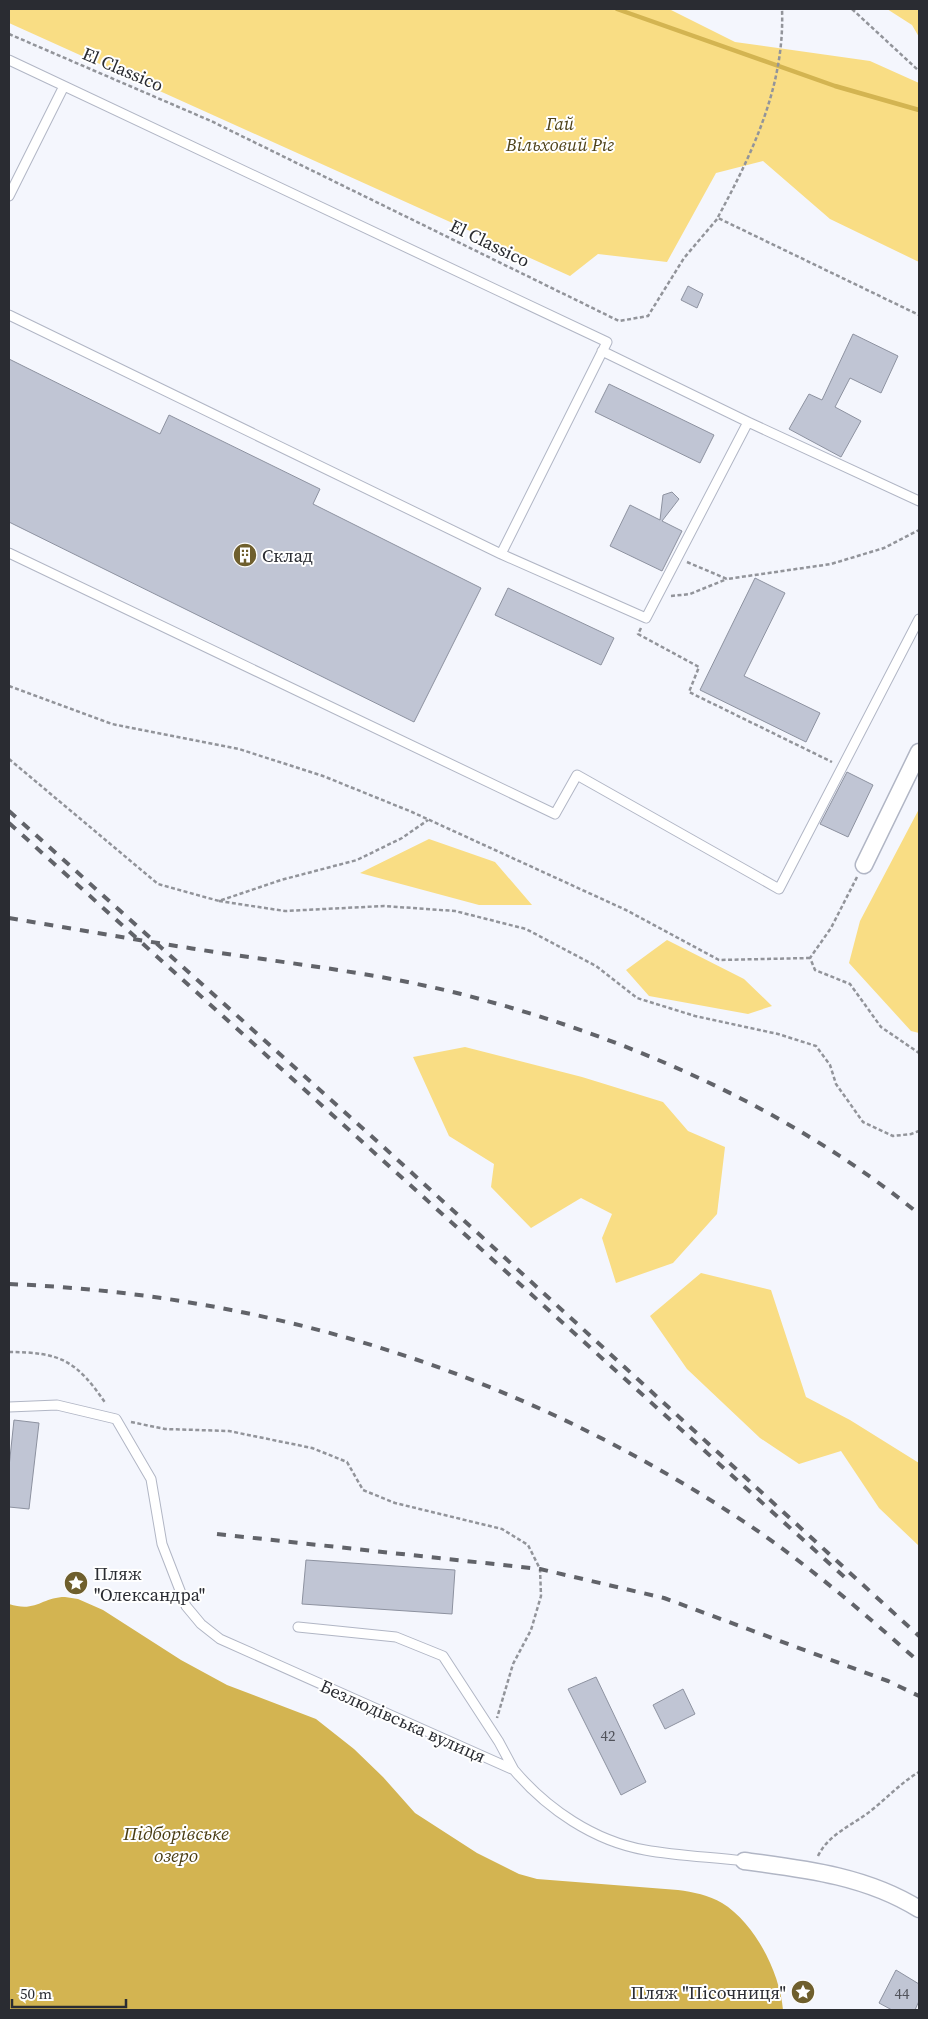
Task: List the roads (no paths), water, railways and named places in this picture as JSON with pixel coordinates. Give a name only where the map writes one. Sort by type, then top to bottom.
[{"type":"street","points":[[864,865],[919,752]]},
{"type":"street","name":"Безлюдівська вулиця","points":[[744,1861],[860,1881],[887,1891],[919,1909]]},
{"type":"lane","points":[[9,60],[607,342],[501,554]]},
{"type":"lane","points":[[9,196],[64,86]]},
{"type":"lane","points":[[9,315],[501,554],[646,618],[748,422]]},
{"type":"lane","points":[[602,351],[748,422],[919,501]]},
{"type":"lane","points":[[9,554],[555,814],[577,775],[779,889],[919,619]]},
{"type":"lane","name":"Безлюдівська вулиця","points":[[9,1407],[58,1405],[116,1419],[151,1479],[162,1544],[186,1606],[201,1624],[220,1639],[514,1770],[539,1797],[564,1815],[609,1839],[644,1850],[744,1861]]},
{"type":"lane","points":[[298,1627],[396,1637],[443,1656],[514,1770]]},
{"type":"water","name":"Підборівське озеро","points":[[65,1597],[78,1599],[103,1610],[181,1660],[227,1685],[316,1719],[354,1749],[383,1777],[415,1813],[477,1853],[519,1874],[537,1879],[684,1891],[717,1900],[734,1912],[745,1923],[764,1950],[777,1980],[783,2010],[9,2010],[9,1604],[26,1607],[50,1599]]},
{"type":"waterway","points":[[617,9],[835,86],[919,110]]},
{"type":"railway","points":[[9,811],[389,1152],[919,1636]]},
{"type":"railway","points":[[9,823],[850,1582]]},
{"type":"railway","points":[[9,918],[194,949],[371,975],[461,994],[522,1011],[583,1031],[643,1054],[760,1108],[815,1140],[919,1214]]},
{"type":"railway","points":[[9,1284],[108,1291],[205,1305],[301,1325],[394,1352],[485,1385],[574,1425],[661,1471],[746,1523],[835,1590],[919,1662]]},
{"type":"railway","points":[[217,1534],[540,1569],[664,1598],[888,1681],[919,1696]]},
{"type":"place","name":"Склад","points":[[245,555]]},
{"type":"place","name":"Пляж \"Олександра\"","points":[[76,1583]]},
{"type":"place","name":"Пляж \"Пісочниця\"","points":[[803,1992]]},
{"type":"park label","name":"Гай Вільховий Ріг","points":[[560,133]]}]
